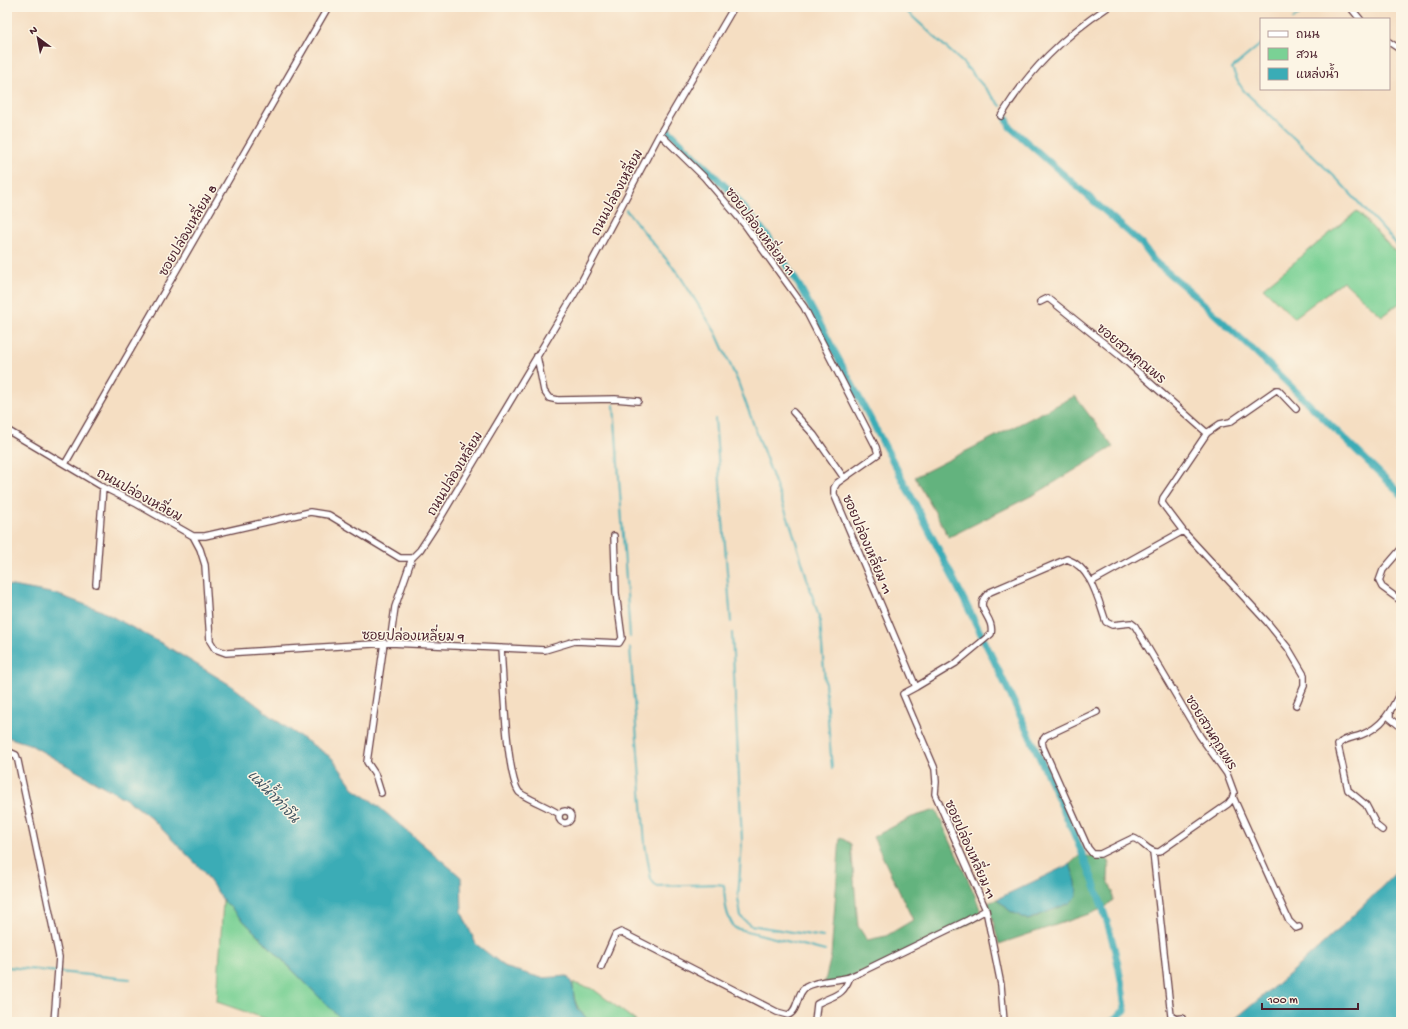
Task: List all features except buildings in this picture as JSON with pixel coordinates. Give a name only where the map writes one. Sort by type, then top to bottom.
[{"type":"street","name":"ซอยปล่องเหลี่ยม 8","points":[[65,464],[328,7]]},
{"type":"street","name":"ถนนปล่องเหลี่ยม","points":[[7,430],[103,487],[137,504],[193,536],[205,536],[310,512],[329,515],[400,558],[412,558],[420,550],[435,527],[578,288],[660,134],[734,7]]},
{"type":"street","points":[[1001,116],[1017,89],[1056,46],[1108,7]]},
{"type":"street","points":[[1350,7],[1359,18]]},
{"type":"street","points":[[1390,43],[1401,50]]},
{"type":"street","name":"ซอยปล่องเหลี่ยม 11","points":[[660,134],[704,177],[745,225],[804,307],[849,397],[868,429],[878,454],[844,478],[834,488],[834,494],[916,687],[903,694],[935,769],[935,794],[986,910],[1001,985],[1004,1022]]},
{"type":"street","name":"ซอยสวนคุณพร","points":[[1040,302],[1048,298],[1120,356],[1207,433]]},
{"type":"street","points":[[537,356],[544,391],[550,398],[558,400],[626,399],[638,401]]},
{"type":"street","points":[[1296,409],[1278,390],[1276,390],[1230,422],[1220,424],[1207,433],[1163,498],[1162,503],[1183,531],[1267,622],[1301,668],[1304,675],[1304,686],[1296,705]]},
{"type":"street","points":[[794,412],[814,434],[844,478]]},
{"type":"street","points":[[96,584],[103,487]]},
{"type":"street","points":[[1091,582],[1183,531]]},
{"type":"street","name":"ซอยปล่องเหลี่ยม 9","points":[[193,536],[200,549],[206,566],[210,641],[218,651],[226,652],[387,643],[545,650],[575,641],[620,642],[622,638],[616,593],[614,536]]},
{"type":"street","points":[[1401,549],[1383,570],[1379,581],[1382,587],[1401,601]]},
{"type":"street","points":[[381,793],[375,774],[366,762],[387,643],[395,607],[412,558]]},
{"type":"street","name":"ซอยสวนคุณพร","points":[[916,687],[956,663],[990,634],[991,623],[981,604],[982,598],[990,592],[1067,559],[1078,566],[1091,582],[1106,622],[1112,625],[1132,623],[1135,626],[1203,741],[1227,774],[1234,793],[1233,797]]},
{"type":"street","points":[[501,648],[510,765],[516,784],[523,796],[538,802],[559,814]]},
{"type":"street","points":[[1382,830],[1377,826],[1366,806],[1348,790],[1338,745],[1342,741],[1371,730],[1390,713],[1401,690]]},
{"type":"street","points":[[1097,712],[1046,736],[1042,741],[1088,848],[1094,854],[1100,854],[1133,838],[1138,839],[1153,852],[1159,852],[1228,804],[1233,797],[1289,920],[1293,926],[1296,928],[1299,927]]},
{"type":"street","points":[[1390,713],[1390,718],[1401,727]]},
{"type":"street","points":[[7,751],[16,755],[18,761],[59,957],[54,1022]]},
{"type":"street","points":[[1153,852],[1171,1016],[1176,1019],[1182,1018]]},
{"type":"street","points":[[601,966],[615,935],[621,932],[783,1015],[793,1012],[802,991],[806,987],[850,977],[962,924],[986,910]]},
{"type":"street","points":[[815,1022],[817,1004],[842,992],[846,988],[850,977]]},
{"type":"green space","points":[[1357,211],[1401,258],[1401,302],[1382,316],[1343,281],[1294,318],[1263,288]]},
{"type":"green space","points":[[1075,396],[1113,447],[1037,493],[949,537],[915,477]]},
{"type":"green space","points":[[936,810],[974,893],[983,917],[902,956],[823,989],[831,956],[840,837],[851,844],[858,926],[867,940],[886,936],[913,920],[873,837],[912,817]]},
{"type":"green space","points":[[1080,855],[1104,858],[1109,861],[1108,880],[1113,892],[1113,900],[1106,907],[1092,913],[999,944],[988,903],[997,899],[1010,911],[1028,920],[1039,916],[1076,882],[1070,864]]},
{"type":"green space","points":[[223,900],[344,1022],[275,1022],[217,1002]]},
{"type":"green space","points":[[573,983],[593,989],[637,1022],[590,1022],[577,1005],[574,996]]},
{"type":"water","name":"แม่น้ำท่าจีน","points":[[7,585],[56,594],[100,610],[163,644],[232,686],[283,725],[332,758],[355,790],[372,801],[461,877],[462,913],[476,944],[507,968],[542,978],[567,976],[573,987],[577,1007],[590,1022],[344,1022],[223,900],[203,871],[149,816],[129,801],[29,744],[7,737]]},
{"type":"water","points":[[1070,864],[1076,882],[1077,896],[1070,903],[1028,920],[1010,911],[997,899]]},
{"type":"water","points":[[1401,867],[1401,1022],[1231,1022],[1319,948]]},
{"type":"waterway","points":[[902,7],[963,63],[1001,106]]},
{"type":"waterway","points":[[1294,18],[1308,7]]},
{"type":"waterway","points":[[1260,45],[1232,68],[1244,91],[1337,179],[1401,249]]},
{"type":"waterway","points":[[1006,117],[1010,127],[1142,244],[1154,261],[1191,292],[1264,360],[1401,494]]},
{"type":"waterway","points":[[668,130],[732,193],[770,239],[800,287],[890,455],[976,624],[1076,837],[1102,905],[1120,974],[1125,1010],[1111,1022]]},
{"type":"waterway","points":[[626,210],[680,276],[716,333],[738,382],[792,529],[820,621],[832,769]]},
{"type":"waterway","points":[[614,405],[630,637]]},
{"type":"waterway","points":[[715,419],[731,622]]},
{"type":"waterway","points":[[732,633],[742,841],[738,898],[741,917],[750,925],[823,937]]},
{"type":"waterway","points":[[630,648],[645,844],[651,879],[656,886],[724,885],[727,913],[735,928],[825,951]]},
{"type":"waterway","points":[[7,967],[130,979]]}]
